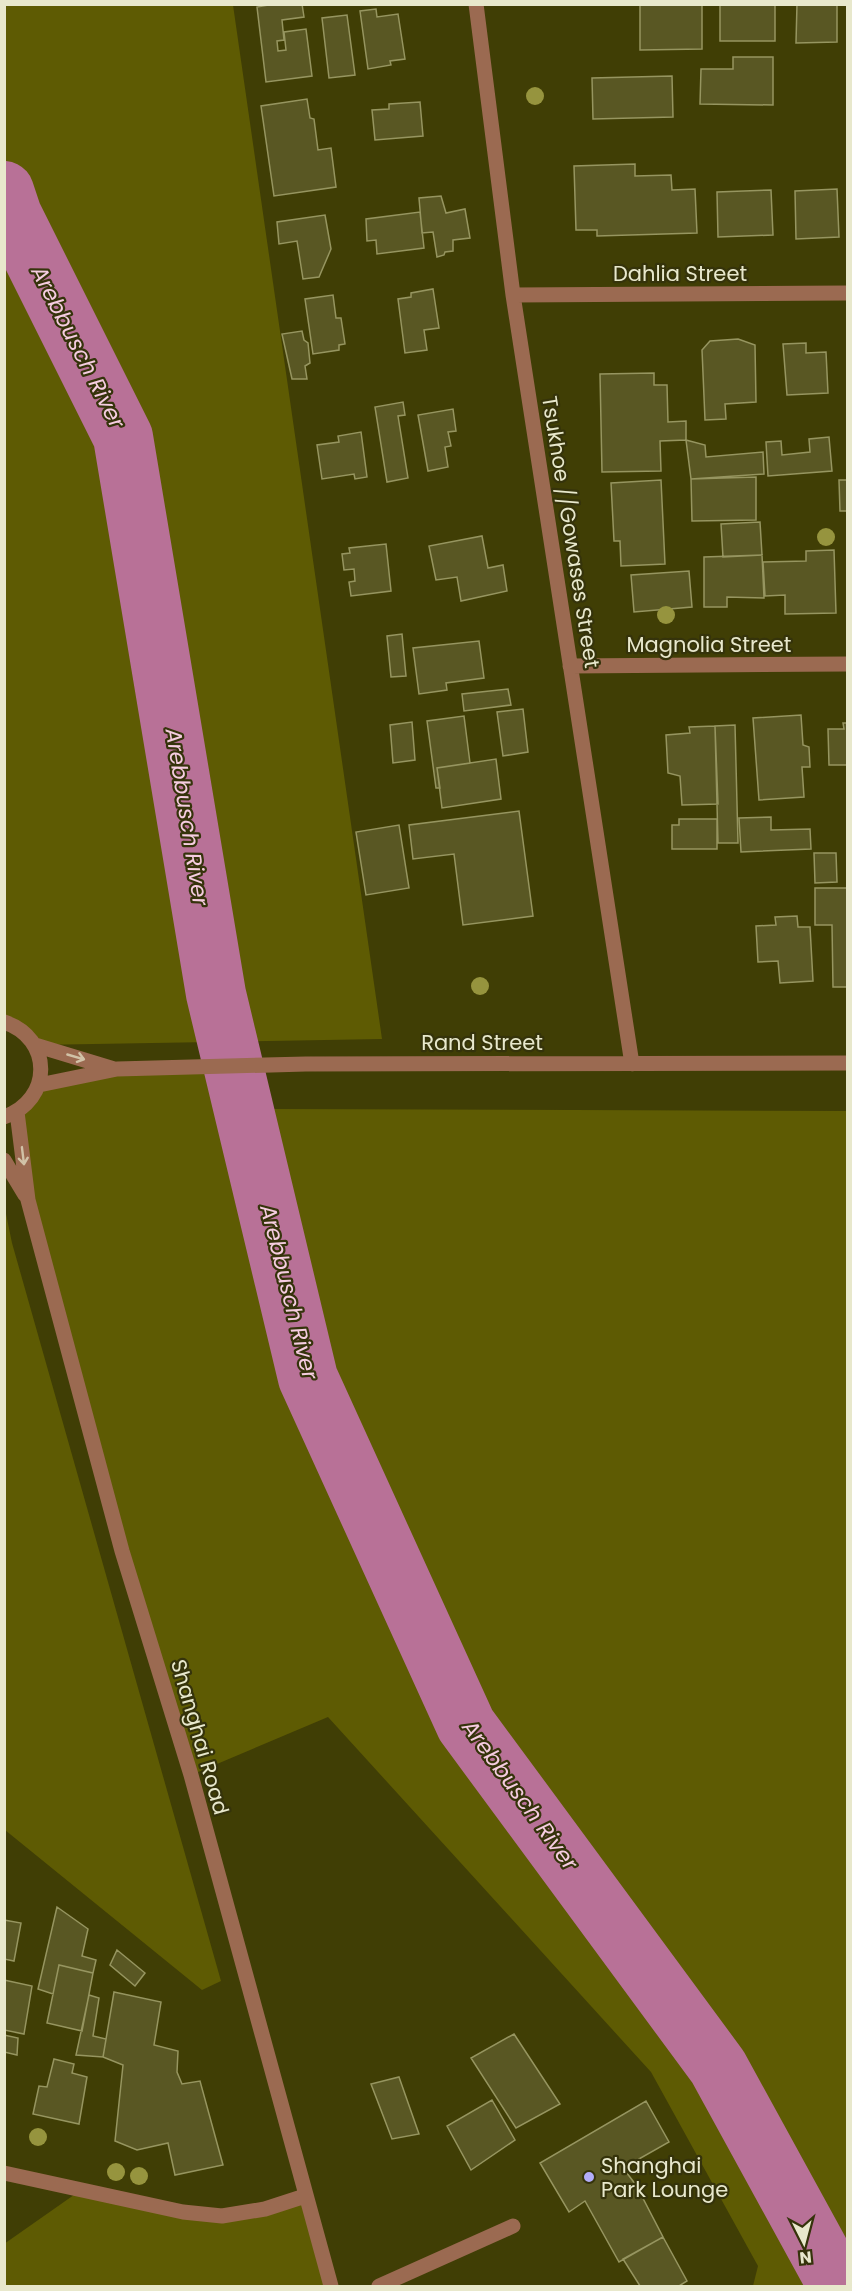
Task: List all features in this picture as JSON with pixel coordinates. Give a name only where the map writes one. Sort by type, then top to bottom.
[{"type":"street","name":"Tsukhoe //Gowases Street","points":[[476,4],[513,295],[632,1064]]},
{"type":"street","name":"Dahlia Street","points":[[513,295],[848,293]]},
{"type":"street","name":"Magnolia Street","points":[[570,666],[848,664]]},
{"type":"street","points":[[4,1022],[18,1028],[35,1045],[40,1058],[39,1085],[30,1100],[11,1114],[28,1200]]},
{"type":"street","name":"Rand Street","points":[[35,1045],[124,1069]]},
{"type":"street","name":"Rand Street","points":[[39,1085],[124,1069],[306,1064],[848,1063]]},
{"type":"street","points":[[4,1160],[28,1200]]},
{"type":"street","name":"Shanghai Road","points":[[28,1200],[122,1551],[191,1775],[331,2286]]},
{"type":"street","points":[[4,2173],[183,2212],[222,2216],[265,2209],[305,2196]]},
{"type":"street","points":[[379,2286],[513,2226]]},
{"type":"shaded area","points":[[5,5],[233,5],[382,1039],[35,1045],[5,1023]]},
{"type":"shaded area","points":[[117,1069],[235,1069],[308,1378],[466,1725],[718,2067],[838,2286],[753,2286],[758,2266],[651,2072],[328,1717],[191,1775],[28,1200],[17,1112],[39,1085]]},
{"type":"shaded area","points":[[266,1109],[847,1111],[847,2286],[842,2286],[721,2067],[468,1722],[375,1516],[312,1367],[254,1113]]},
{"type":"shaded area","points":[[4,1204],[12,1243],[221,1981],[202,1990],[5,1830]]},
{"type":"shaded area","points":[[81,2190],[222,2216],[305,2196],[331,2286],[5,2286],[4,2244]]},
{"type":"building","points":[[274,4],[302,4],[304,17],[282,20],[284,40],[277,41],[278,51],[286,50],[284,32],[306,29],[312,76],[266,82],[257,7]]},
{"type":"building","points":[[640,4],[702,4],[702,49],[640,50]]},
{"type":"building","points":[[720,4],[775,4],[775,41],[720,41]]},
{"type":"building","points":[[797,4],[837,4],[837,42],[796,43]]},
{"type":"building","points":[[376,9],[377,17],[398,14],[405,59],[390,61],[391,65],[368,69],[360,11]]},
{"type":"building","points":[[347,15],[355,75],[329,78],[322,18]]},
{"type":"building","points":[[733,57],[773,57],[773,105],[700,104],[701,69],[733,69]]},
{"type":"building","points":[[672,76],[673,117],[593,119],[592,78]]},
{"type":"building","points":[[307,99],[310,118],[314,119],[318,150],[331,148],[336,187],[274,196],[261,106]]},
{"type":"building","points":[[420,102],[423,136],[375,140],[372,110],[389,109],[389,104]]},
{"type":"building","points":[[635,164],[635,176],[671,175],[672,190],[695,189],[697,233],[597,236],[597,230],[576,230],[574,166]]},
{"type":"building","points":[[837,189],[839,237],[796,239],[795,191]]},
{"type":"building","points":[[771,190],[773,235],[718,237],[717,192]]},
{"type":"building","points":[[441,196],[446,213],[465,209],[470,238],[453,240],[453,251],[445,252],[444,255],[437,257],[433,232],[422,233],[419,198]]},
{"type":"building","points":[[420,212],[424,248],[377,254],[376,240],[367,241],[366,219]]},
{"type":"building","points":[[325,215],[331,249],[319,277],[303,279],[297,241],[279,244],[277,222]]},
{"type":"building","points":[[433,289],[439,328],[424,330],[427,350],[405,353],[398,299],[411,297],[411,293]]},
{"type":"building","points":[[333,295],[336,318],[341,318],[345,344],[339,345],[339,350],[313,354],[305,299]]},
{"type":"building","points":[[302,331],[304,340],[308,343],[310,363],[305,366],[307,379],[292,379],[282,334]]},
{"type":"building","points":[[738,339],[755,345],[756,402],[725,404],[726,419],[705,420],[702,350],[710,341]]},
{"type":"building","points":[[806,343],[806,353],[826,352],[828,393],[787,395],[783,344]]},
{"type":"building","points":[[654,373],[654,385],[667,385],[668,422],[686,421],[686,440],[660,441],[661,471],[602,472],[600,374]]},
{"type":"building","points":[[403,402],[405,415],[398,416],[408,478],[387,482],[375,407]]},
{"type":"building","points":[[453,409],[456,431],[448,432],[451,446],[445,447],[448,467],[428,471],[418,415]]},
{"type":"building","points":[[361,432],[367,477],[355,479],[354,474],[322,479],[317,445],[339,442],[338,436]]},
{"type":"building","points":[[829,437],[832,471],[768,476],[766,442],[781,441],[782,455],[810,452],[809,439]]},
{"type":"building","points":[[686,440],[705,445],[706,457],[763,452],[764,474],[691,479]]},
{"type":"building","points":[[756,477],[756,520],[692,521],[691,479]]},
{"type":"building","points":[[661,480],[665,564],[621,566],[620,541],[614,541],[611,483]]},
{"type":"building","points":[[839,480],[848,480],[848,511],[840,511]]},
{"type":"building","points":[[760,522],[762,555],[723,557],[721,524]]},
{"type":"building","points":[[482,536],[488,568],[503,565],[507,591],[461,601],[457,577],[436,580],[429,546]]},
{"type":"building","points":[[386,544],[391,591],[351,596],[349,582],[355,581],[354,569],[344,570],[342,554],[350,553],[349,548]]},
{"type":"building","points":[[834,550],[836,613],[785,614],[785,595],[765,596],[763,562],[806,561],[806,551]]},
{"type":"building","points":[[762,555],[764,598],[727,597],[727,607],[704,607],[704,557]]},
{"type":"building","points":[[689,571],[692,607],[634,612],[631,575]]},
{"type":"building","points":[[402,634],[406,676],[391,677],[387,636]]},
{"type":"building","points":[[479,641],[484,678],[446,683],[447,690],[419,694],[413,648]]},
{"type":"building","points":[[508,689],[511,705],[464,711],[462,694]]},
{"type":"building","points":[[523,709],[528,752],[503,756],[497,712]]},
{"type":"building","points":[[801,715],[803,745],[809,747],[810,767],[802,767],[804,797],[759,800],[753,718]]},
{"type":"building","points":[[464,716],[470,763],[437,768],[440,788],[436,788],[427,721]]},
{"type":"building","points":[[412,722],[415,760],[393,763],[390,725]]},
{"type":"building","points":[[843,723],[848,723],[848,765],[829,765],[828,729],[844,729]]},
{"type":"building","points":[[735,725],[738,843],[718,843],[715,726]]},
{"type":"building","points":[[715,726],[718,804],[682,805],[680,776],[668,773],[666,735],[690,733],[689,727]]},
{"type":"building","points":[[496,759],[501,799],[442,808],[437,768]]},
{"type":"building","points":[[519,811],[533,916],[463,925],[454,854],[413,859],[409,825]]},
{"type":"building","points":[[771,817],[771,830],[810,829],[811,849],[741,852],[739,818]]},
{"type":"building","points":[[679,819],[717,819],[717,849],[672,849],[672,825],[679,825]]},
{"type":"building","points":[[399,825],[409,888],[366,895],[356,832]]},
{"type":"building","points":[[814,853],[836,853],[837,882],[815,883]]},
{"type":"building","points":[[815,888],[848,888],[848,987],[833,987],[832,925],[815,925]]},
{"type":"building","points":[[797,916],[798,927],[810,927],[813,981],[780,983],[778,961],[758,962],[756,926],[776,925],[775,917]]},
{"type":"building","points":[[57,1907],[88,1929],[82,1956],[96,1960],[93,1973],[59,1965],[53,1994],[38,1989]]},
{"type":"building","points":[[4,1920],[21,1923],[14,1961],[4,1959]]},
{"type":"building","points":[[117,1950],[145,1973],[135,1986],[110,1965]]},
{"type":"building","points":[[59,1965],[93,1973],[82,2031],[47,2023]]},
{"type":"building","points":[[4,1980],[32,1986],[24,2034],[4,2030]]},
{"type":"building","points":[[114,1992],[161,2002],[154,2045],[178,2051],[177,2072],[182,2084],[200,2081],[223,2165],[175,2175],[168,2143],[137,2150],[115,2141],[123,2065],[103,2057]]},
{"type":"building","points":[[89,1995],[99,1998],[93,2036],[106,2039],[103,2057],[76,2055]]},
{"type":"building","points":[[514,2034],[560,2104],[516,2128],[471,2058]]},
{"type":"building","points":[[4,2035],[18,2038],[17,2055],[4,2052]]},
{"type":"building","points":[[54,2059],[74,2064],[72,2073],[87,2077],[79,2124],[33,2114],[39,2086],[47,2087]]},
{"type":"building","points":[[399,2077],[419,2134],[392,2139],[371,2084]]},
{"type":"building","points":[[492,2100],[515,2140],[471,2170],[447,2126]]},
{"type":"building","name":"Shanghai Park Lounge","points":[[646,2101],[669,2142],[623,2168],[636,2185],[663,2237],[619,2262],[585,2201],[569,2212],[540,2163]]},
{"type":"building","points":[[663,2237],[687,2281],[679,2286],[640,2286],[623,2259]]},
{"type":"waterway","name":"Arebbusch River","points":[[4,191],[12,215],[123,437],[216,994],[308,1378],[466,1725],[718,2067],[838,2286]]},
{"type":"place","name":"Shanghai Park Lounge","points":[[589,2177]]}]
